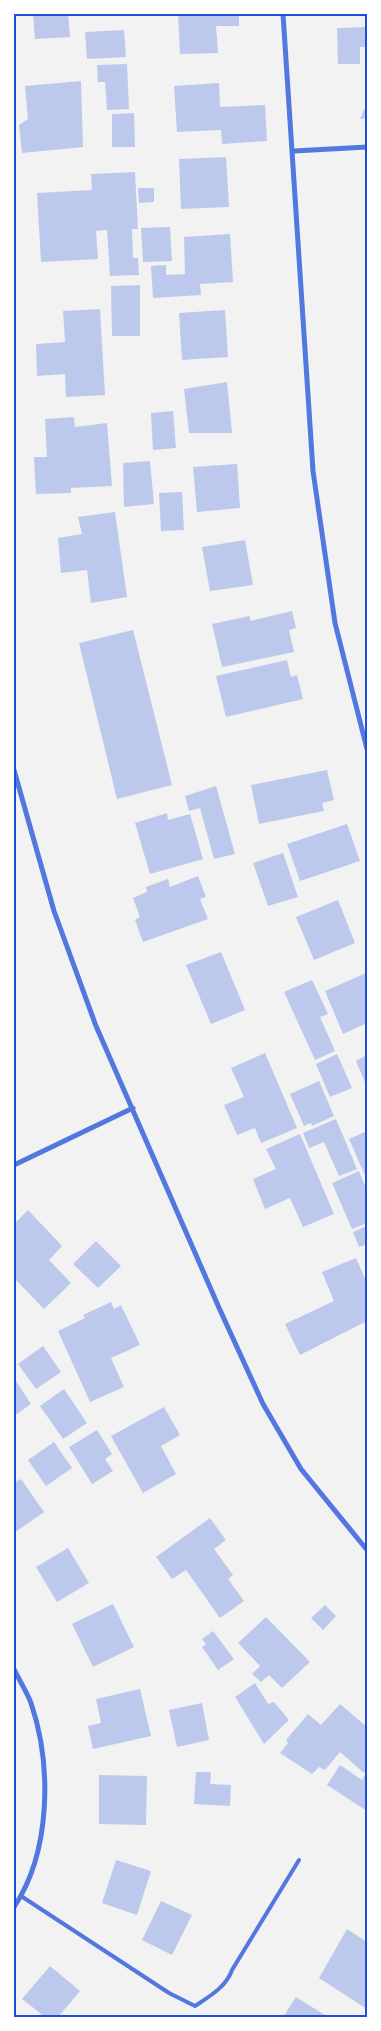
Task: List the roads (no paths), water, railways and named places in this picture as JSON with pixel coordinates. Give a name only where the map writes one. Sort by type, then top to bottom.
[{"type":"street","points":[[283,14],[294,151],[301,299],[313,471],[320,530],[335,623],[367,749]]},
{"type":"street","points":[[294,151],[367,147]]},
{"type":"street","points":[[14,770],[54,911],[96,1026],[220,1310],[263,1404],[301,1469],[367,1550]]},
{"type":"street","points":[[14,1165],[133,1108]]},
{"type":"street","points":[[14,1669],[31,1703],[39,1740],[45,1789],[44,1827],[21,1896],[14,1907]]},
{"type":"lane","points":[[21,1896],[170,1993],[195,2006],[219,1990],[229,1978],[298,1860]]}]
